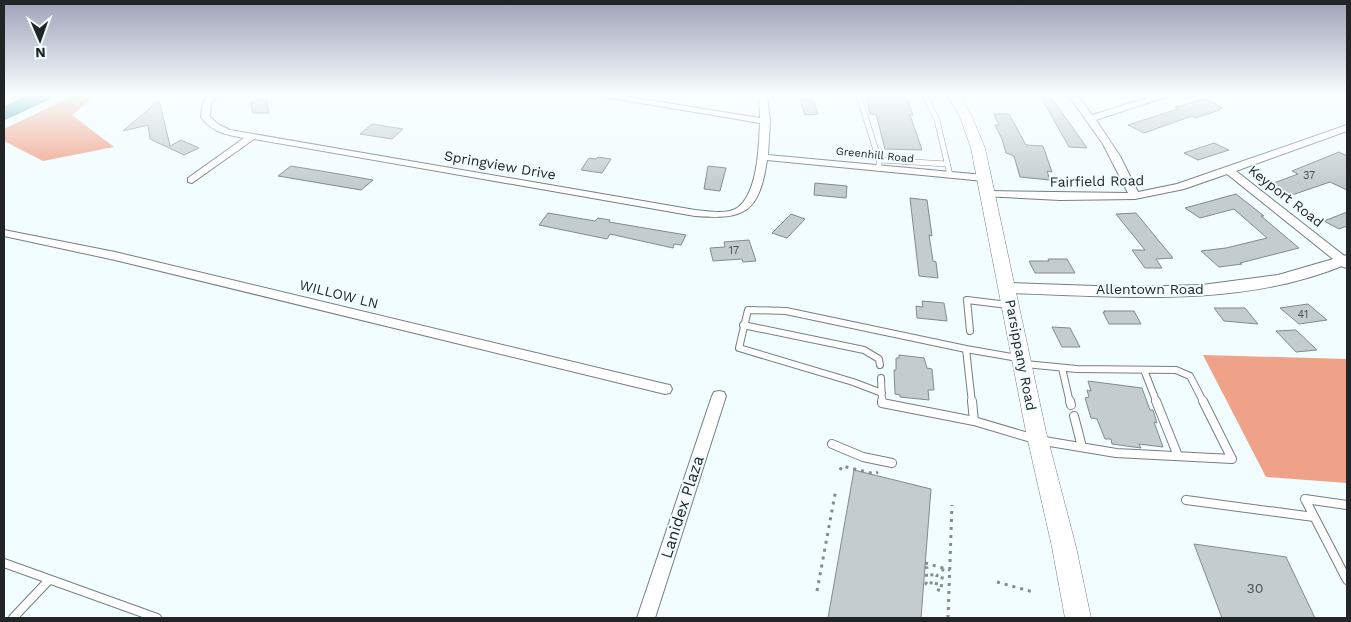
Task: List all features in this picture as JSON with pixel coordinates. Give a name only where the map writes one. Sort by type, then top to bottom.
[{"type":"main road","name":"Parsippany Road","points":[[969,125],[978,148],[1038,440],[1064,547],[1078,618]]},
{"type":"street","name":"Springview Drive","points":[[214,125],[228,132],[694,213],[733,213],[743,208],[753,198],[763,157]]},
{"type":"street","points":[[763,157],[765,125]]},
{"type":"street","points":[[1096,125],[1115,155],[1135,196]]},
{"type":"street","name":"Fairfield Road","points":[[986,186],[1135,196],[1180,188],[1347,128]]},
{"type":"street","points":[[192,180],[252,136]]},
{"type":"street","name":"Greenhill Road","points":[[763,157],[879,164],[950,175],[986,186]]},
{"type":"street","name":"Keyport Road","points":[[1229,170],[1346,261]]},
{"type":"street","name":"WILLOW LN","points":[[4,233],[124,258],[665,389]]},
{"type":"street","name":"Allentown Road","points":[[1010,297],[1190,292],[1264,283],[1295,277],[1346,261]]},
{"type":"street","name":"Lanidex Plaza","points":[[646,618],[719,396]]},
{"type":"lane","points":[[869,125],[879,164],[947,164]]},
{"type":"lane","points":[[938,125],[950,175]]},
{"type":"lane","points":[[970,331],[966,300],[1010,297]]},
{"type":"lane","points":[[881,378],[882,394],[882,403],[974,421],[1038,440],[1116,453],[1232,459],[1190,376],[1176,370],[1062,368],[786,311],[748,310],[739,348],[853,382],[882,394]]},
{"type":"lane","points":[[743,325],[864,350],[878,359],[880,365]]},
{"type":"lane","points":[[966,349],[974,421]]},
{"type":"lane","points":[[1062,368],[1071,405]]},
{"type":"lane","points":[[1144,370],[1178,456]]},
{"type":"lane","points":[[1074,416],[1082,447]]},
{"type":"lane","points":[[832,444],[863,457],[892,463]]},
{"type":"lane","points":[[1347,505],[1305,499],[1347,580]]},
{"type":"lane","points":[[1186,500],[1314,517]]},
{"type":"lane","points":[[4,563],[156,618]]},
{"type":"lane","points":[[13,618],[49,580]]},
{"type":"path","points":[[817,590],[836,489]]},
{"type":"path","points":[[948,618],[952,505]]},
{"type":"path","points":[[943,568],[941,591],[936,589],[937,575],[932,573],[931,585],[926,584],[927,568],[925,565],[943,568],[950,570]]},
{"type":"path","points":[[997,582],[1033,592]]},
{"type":"shaded area","points":[[12,125],[85,125],[114,147],[43,161],[6,142],[4,143],[4,129]]},
{"type":"shaded area","points":[[1203,355],[1347,359],[1347,483],[1266,477]]},
{"type":"building","points":[[130,125],[148,125],[123,131]]},
{"type":"building","points":[[148,125],[165,125],[170,146],[181,140],[199,148],[184,155],[150,139]]},
{"type":"building","points":[[371,125],[403,129],[392,139],[360,134]]},
{"type":"building","points":[[879,125],[913,125],[922,150],[885,149]]},
{"type":"building","points":[[995,125],[1015,125],[1026,145],[1043,146],[1052,172],[1047,171],[1050,180],[1020,177],[1014,156],[1006,153]]},
{"type":"building","points":[[1057,125],[1071,125],[1087,148],[1069,147]]},
{"type":"building","points":[[1128,125],[1167,125],[1144,133]]},
{"type":"building","points":[[1214,143],[1229,150],[1198,160],[1184,153]]},
{"type":"building","points":[[1339,152],[1347,156],[1347,190],[1330,182],[1292,195],[1271,184],[1298,174],[1292,171]]},
{"type":"building","points":[[598,157],[611,159],[602,173],[581,170],[589,158],[596,159]]},
{"type":"building","points":[[291,166],[373,180],[361,190],[278,176]]},
{"type":"building","points":[[708,166],[726,168],[720,191],[704,189]]},
{"type":"building","points":[[815,183],[847,186],[846,198],[814,195]]},
{"type":"building","points":[[1236,194],[1264,216],[1261,216],[1299,248],[1240,263],[1242,264],[1219,267],[1201,251],[1226,248],[1267,238],[1234,209],[1200,218],[1185,208]]},
{"type":"building","points":[[910,198],[927,200],[932,236],[929,235],[938,278],[919,276]]},
{"type":"building","points":[[1347,212],[1347,226],[1339,229],[1324,221]]},
{"type":"building","points":[[548,213],[595,221],[598,218],[610,220],[609,222],[686,235],[681,245],[674,244],[673,248],[610,234],[607,239],[539,225]]},
{"type":"building","points":[[1136,213],[1173,258],[1156,259],[1162,268],[1145,268],[1132,250],[1145,250],[1116,214]]},
{"type":"building","points":[[791,214],[805,219],[787,238],[772,233]]},
{"type":"building","points":[[749,240],[756,261],[743,262],[742,259],[713,261],[710,248],[725,247],[724,242]]},
{"type":"building","points":[[1048,259],[1067,259],[1075,273],[1035,273],[1029,261],[1049,261]]},
{"type":"building","points":[[922,301],[944,303],[947,321],[917,318],[916,306],[923,307]]},
{"type":"building","points":[[1308,304],[1327,320],[1299,324],[1280,308]]},
{"type":"building","points":[[1214,308],[1245,308],[1258,324],[1224,321]]},
{"type":"building","points":[[1104,311],[1134,311],[1141,324],[1109,324]]},
{"type":"building","points":[[1052,327],[1070,328],[1080,347],[1062,347]]},
{"type":"building","points":[[1296,330],[1317,350],[1296,352],[1276,331]]},
{"type":"building","points":[[899,355],[924,358],[927,368],[932,369],[934,390],[928,390],[929,400],[900,397],[900,395],[895,394],[894,370],[896,370],[896,358],[899,358]]},
{"type":"building","points":[[1088,381],[1142,388],[1150,410],[1153,410],[1157,423],[1154,422],[1163,447],[1139,444],[1141,448],[1112,444],[1111,439],[1105,439],[1097,419],[1091,418],[1085,398],[1089,397],[1087,390],[1091,391]]},
{"type":"building","points":[[854,470],[931,489],[921,618],[828,618]]},
{"type":"building","points":[[1194,544],[1286,557],[1315,618],[1222,618]]}]
